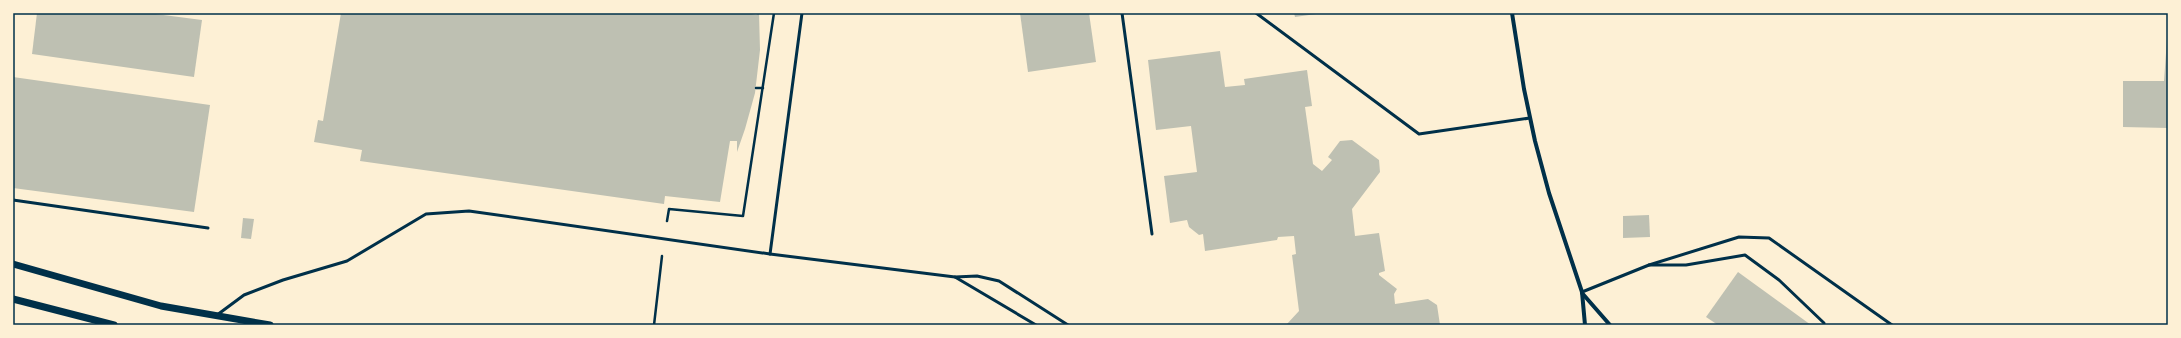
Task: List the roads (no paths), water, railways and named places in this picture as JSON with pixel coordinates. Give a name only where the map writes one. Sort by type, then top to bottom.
[{"type":"street","points":[[1512,13],[1530,118],[1549,193],[1582,292],[1585,325]]},
{"type":"street","points":[[13,264],[161,306],[216,317],[270,325]]},
{"type":"street","points":[[1582,292],[1610,325]]},
{"type":"street","points":[[13,299],[114,325]]},
{"type":"lane","points":[[770,254],[802,13]]},
{"type":"lane","points":[[1122,13],[1152,234]]},
{"type":"lane","points":[[1256,13],[1419,134],[1530,118]]},
{"type":"lane","points":[[13,200],[208,228]]},
{"type":"lane","points":[[216,317],[244,295],[347,261],[426,214],[469,211],[770,254],[956,277],[977,276],[999,281],[1068,325]]},
{"type":"lane","points":[[1582,292],[1649,265],[1739,237],[1768,238],[1892,325]]},
{"type":"lane","points":[[1649,265],[1686,265],[1745,255],[1779,280],[1824,323],[1824,325]]},
{"type":"lane","points":[[956,277],[1036,325]]}]
